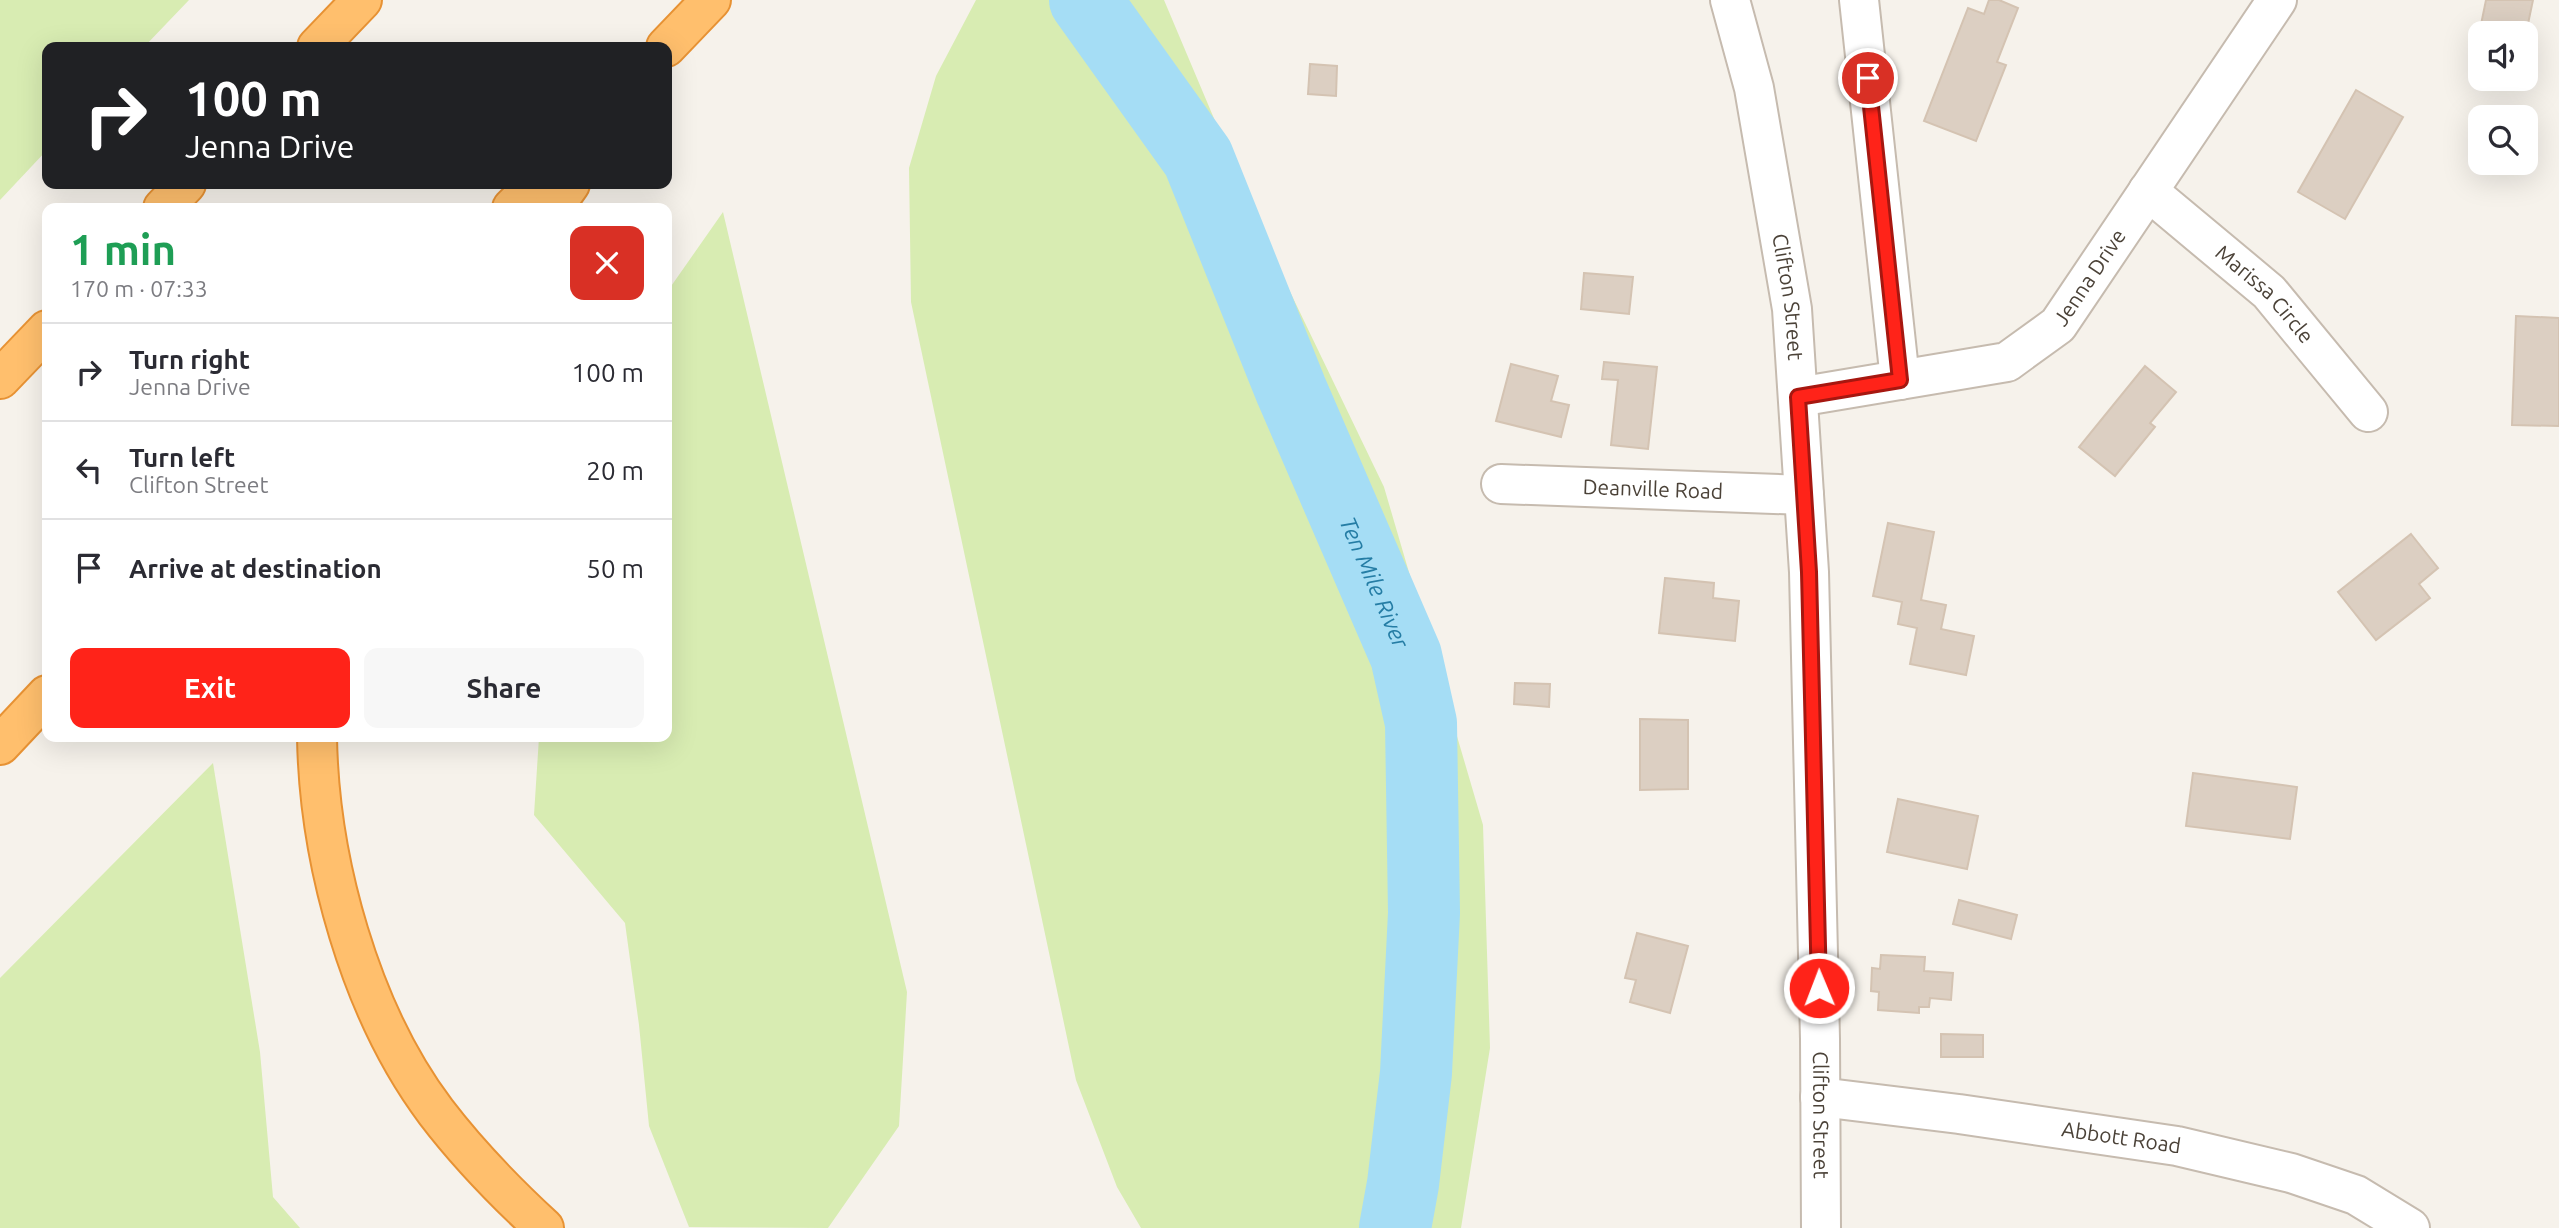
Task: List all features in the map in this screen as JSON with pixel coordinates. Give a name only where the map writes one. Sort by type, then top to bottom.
[{"type":"highway","points":[[322,42],[362,0]]},
{"type":"highway","points":[[671,42],[711,0]]},
{"type":"highway","points":[[168,203],[181,189]]},
{"type":"highway","points":[[517,203],[531,189]]},
{"type":"highway","points":[[0,379],[42,335]]},
{"type":"highway","points":[[0,745],[42,700]]},
{"type":"highway","points":[[317,742],[320,790],[339,897],[356,955],[377,1007],[404,1061],[434,1110],[510,1197],[544,1228]]},
{"type":"street","name":"Clifton Street","points":[[1730,0],[1754,88],[1792,309],[1809,572],[1821,1228]]},
{"type":"street","points":[[1859,0],[1900,380]]},
{"type":"street","name":"Jenna Drive","points":[[1798,397],[2007,362],[2058,325],[2277,0]]},
{"type":"street","name":"Marissa Circle","points":[[2148,191],[2269,292],[2368,412]]},
{"type":"street","name":"Deanville Road","points":[[1501,484],[1804,495]]},
{"type":"street","name":"Abbott Road","points":[[1820,1097],[2177,1146],[2291,1173],[2356,1195],[2410,1228]]},
{"type":"green space","points":[[0,0],[189,0],[149,42],[42,42],[42,155],[0,200]]},
{"type":"green space","points":[[976,0],[1164,0],[1267,244],[1384,487],[1483,825],[1490,1048],[1461,1228],[1141,1228],[1117,1187],[1076,1080],[911,302],[909,168],[936,76]]},
{"type":"green space","points":[[723,212],[907,992],[899,1126],[828,1228],[689,1227],[649,1126],[625,923],[534,815],[539,742],[672,742],[672,285]]},
{"type":"green space","points":[[213,763],[260,1052],[273,1197],[300,1228],[0,1228],[0,978]]},
{"type":"building","points":[[1989,0],[1999,0],[2018,8],[1997,62],[2006,65],[1976,141],[1924,121],[1968,8],[1984,14]]},
{"type":"building","points":[[2486,0],[2533,0],[2529,21],[2482,21]]},
{"type":"building","points":[[1310,64],[1337,66],[1336,96],[1308,94]]},
{"type":"building","points":[[2356,90],[2403,117],[2345,219],[2298,192]]},
{"type":"building","points":[[1584,273],[1633,277],[1629,314],[1581,309]]},
{"type":"building","points":[[2516,316],[2559,318],[2559,426],[2512,425]]},
{"type":"building","points":[[1604,362],[1657,367],[1648,449],[1611,445],[1618,380],[1602,379]]},
{"type":"building","points":[[1511,364],[1558,376],[1551,401],[1569,405],[1561,437],[1496,421]]},
{"type":"building","points":[[2145,366],[2176,392],[2150,423],[2155,427],[2115,476],[2079,447]]},
{"type":"building","points":[[1888,523],[1934,532],[1921,600],[1946,605],[1941,629],[1974,636],[1966,675],[1910,664],[1917,628],[1898,624],[1902,602],[1873,596]]},
{"type":"building","points":[[2411,534],[2438,568],[2419,584],[2430,598],[2376,640],[2338,592]]},
{"type":"building","points":[[1665,578],[1714,583],[1713,598],[1739,601],[1735,641],[1659,633]]},
{"type":"building","points":[[1515,683],[1550,684],[1549,707],[1514,704]]},
{"type":"building","points":[[1640,719],[1688,720],[1688,789],[1640,790]]},
{"type":"building","points":[[2193,773],[2297,787],[2290,839],[2186,826]]},
{"type":"building","points":[[1898,799],[1978,816],[1967,869],[1887,852]]},
{"type":"building","points":[[1959,900],[2017,915],[2011,939],[1953,924]]},
{"type":"building","points":[[1637,933],[1688,946],[1670,1013],[1630,1002],[1636,980],[1625,978]]},
{"type":"building","points":[[1881,955],[1925,957],[1924,971],[1953,973],[1951,1000],[1930,998],[1929,1007],[1919,1007],[1919,1013],[1878,1010],[1879,992],[1871,991],[1872,968],[1880,969]]},
{"type":"building","points":[[1941,1034],[1983,1035],[1983,1057],[1941,1057]]},
{"type":"waterway","name":"Ten Mile River","points":[[1085,0],[1198,158],[1291,390],[1406,656],[1421,723],[1424,913],[1416,1073],[1395,1228]]},
{"type":"route","points":[[1819,988],[1809,572],[1798,397],[1900,380],[1868,78]]}]
